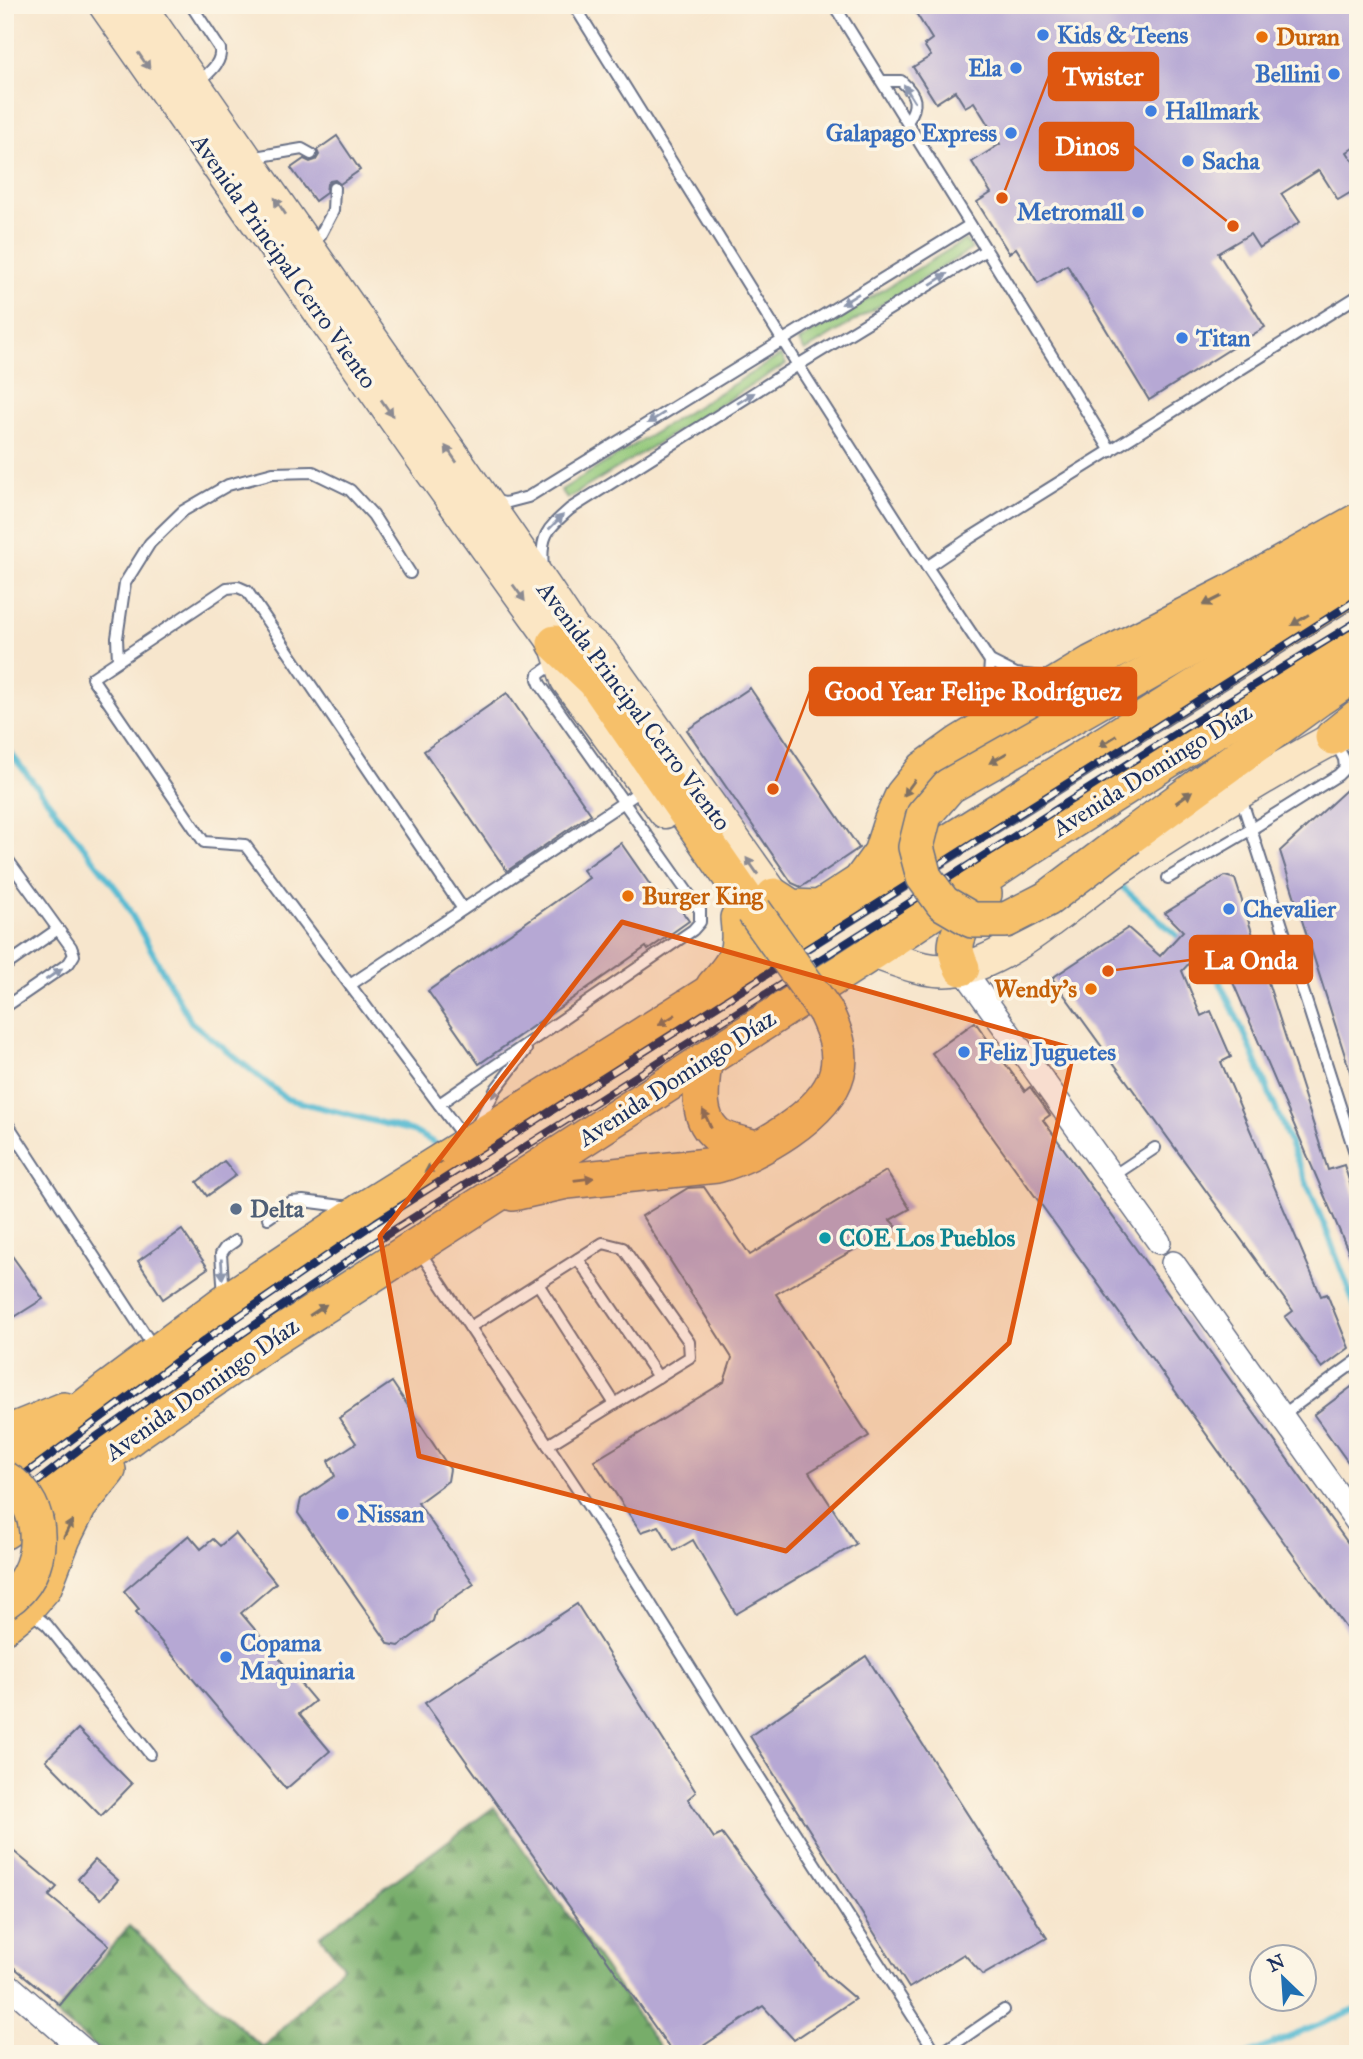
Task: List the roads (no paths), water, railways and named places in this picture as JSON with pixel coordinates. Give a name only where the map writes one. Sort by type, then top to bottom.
[{"type":"main road","points":[[706,995],[733,965],[860,882],[881,853],[891,822],[904,795],[924,769],[960,743],[1092,663],[1228,593],[1358,521]]},
{"type":"main road","points":[[1353,676],[1129,837],[1047,900],[1006,920],[972,920],[943,903],[924,877],[916,847],[924,815],[949,786],[1358,553]]},
{"type":"main road","name":"Avenida Domingo Díaz","points":[[5,1470],[225,1302],[364,1209],[1358,584]]},
{"type":"main road","name":"Avenida Domingo Díaz","points":[[5,1531],[140,1430],[266,1343],[873,952],[1026,850],[1358,640]]},
{"type":"main road","points":[[493,1197],[567,1181],[717,1166],[735,1160],[782,1136],[808,1115],[825,1097],[837,1073],[839,1054],[835,1034],[825,1011],[756,908],[595,681],[563,644]]},
{"type":"main road","points":[[1243,712],[1353,676]]},
{"type":"main road","points":[[962,968],[957,958],[956,944],[972,907],[1026,850]]},
{"type":"main road","points":[[756,908],[820,908]]},
{"type":"main road","points":[[733,965],[740,939],[756,908]]},
{"type":"main road","points":[[704,1061],[701,1101],[704,1116],[714,1133],[756,1148]]},
{"type":"main road","points":[[5,1434],[108,1389]]},
{"type":"main road","points":[[12,1611],[44,1587],[79,1506],[140,1430]]},
{"type":"main road","points":[[5,1479],[12,1482],[27,1501],[35,1520],[38,1544],[34,1564],[27,1579],[12,1596],[12,1611]]},
{"type":"street","name":"Avenida Principal Cerro Viento","points":[[104,5],[429,468],[563,644],[601,652],[756,908]]},
{"type":"street","name":"Avenida Principal Cerro Viento","points":[[146,7],[196,85],[544,586],[563,644],[567,680],[635,794],[756,908]]},
{"type":"street","points":[[873,952],[937,972],[962,968],[1013,946],[1116,871],[1350,727]]},
{"type":"street","points":[[962,968],[1159,1242]]},
{"type":"street","points":[[1174,1263],[1358,1523]]},
{"type":"street","points":[[5,1982],[88,2054]]},
{"type":"lane","points":[[191,5],[220,49],[221,56],[219,62],[196,85]]},
{"type":"lane","points":[[574,5],[798,365],[990,661],[1016,674],[1044,677],[1092,663]]},
{"type":"lane","points":[[834,5],[1111,451]]},
{"type":"lane","points":[[882,81],[901,82],[912,93],[916,104],[915,111],[906,122]]},
{"type":"lane","points":[[247,159],[302,149],[311,154]]},
{"type":"lane","points":[[311,252],[333,211],[334,188]]},
{"type":"lane","points":[[482,499],[505,503],[528,497],[970,225]]},
{"type":"lane","points":[[544,586],[541,552],[548,528],[569,509],[986,250]]},
{"type":"lane","points":[[927,567],[1358,296]]},
{"type":"lane","points":[[118,660],[117,638],[125,583],[150,542],[183,511],[228,485],[273,473],[313,472],[350,490],[373,515],[410,573]]},
{"type":"lane","points":[[463,909],[247,591],[238,587],[227,588],[92,678],[204,842],[245,845],[469,1144],[496,1088],[535,1040]]},
{"type":"lane","points":[[960,743],[980,717],[988,693],[990,661]]},
{"type":"lane","points":[[1168,878],[1338,775],[1345,768],[1350,727]]},
{"type":"lane","points":[[1239,793],[1358,1163]]},
{"type":"lane","points":[[349,985],[635,794],[700,910],[700,922],[693,930],[439,1104]]},
{"type":"lane","points":[[5,856],[71,947],[74,955],[69,963],[5,1007]]},
{"type":"lane","points":[[5,966],[58,929]]},
{"type":"lane","points":[[5,1120],[157,1353]]},
{"type":"lane","points":[[1113,1176],[1154,1147]]},
{"type":"lane","points":[[268,1218],[291,1202],[303,1200],[364,1209]]},
{"type":"lane","points":[[225,1302],[221,1254],[235,1241]]},
{"type":"lane","points":[[470,1327],[603,1243],[622,1248],[689,1342],[690,1357],[548,1446]]},
{"type":"lane","points":[[416,1247],[605,1531],[745,1755],[939,2054],[1004,2010]]},
{"type":"lane","points":[[578,1259],[657,1377]]},
{"type":"lane","points":[[538,1284],[615,1404]]},
{"type":"lane","points":[[1281,1416],[1353,1362]]},
{"type":"lane","points":[[12,1611],[47,1625],[150,1754]]},
{"type":"waterway","points":[[5,746],[119,892],[191,1022],[287,1099],[413,1131],[438,1145]]},
{"type":"waterway","points":[[1121,886],[1182,940]]},
{"type":"waterway","points":[[1193,950],[1214,970],[1246,1037],[1358,1314]]},
{"type":"waterway","points":[[1248,2054],[1358,2009]]},
{"type":"railway","points":[[5,1489],[216,1332],[376,1222],[1358,599]]},
{"type":"railway","points":[[5,1507],[82,1447],[386,1235],[1183,729],[1358,621]]},
{"type":"place","name":"Kids & Teens","points":[[1043,35]]},
{"type":"place","name":"Duran","points":[[1262,37]]},
{"type":"place","name":"Ela","points":[[1016,68]]},
{"type":"place","name":"Bellini","points":[[1334,74]]},
{"type":"place","name":"Hallmark","points":[[1151,111]]},
{"type":"place","name":"Galapago Express","points":[[1011,133]]},
{"type":"place","name":"Sacha","points":[[1188,161]]},
{"type":"place","name":"Twister","points":[[1002,198]]},
{"type":"place","name":"Metromall","points":[[1138,212]]},
{"type":"place","name":"Dinos","points":[[1233,226]]},
{"type":"place","name":"Titan","points":[[1182,338]]},
{"type":"place","name":"Good Year Felipe Rodríguez","points":[[773,789]]},
{"type":"place","name":"Burger King","points":[[628,896]]},
{"type":"place","name":"Chevalier","points":[[1229,909]]},
{"type":"place","name":"La Onda","points":[[1108,971]]},
{"type":"place","name":"Wendy's","points":[[1091,989]]},
{"type":"place","name":"Feliz Juguetes","points":[[964,1052]]},
{"type":"place","name":"Delta","points":[[236,1209]]},
{"type":"place","name":"COE Los Pueblos","points":[[825,1238]]},
{"type":"place","name":"Nissan","points":[[343,1514]]},
{"type":"place","name":"Copama Maquinaria","points":[[226,1657]]}]
